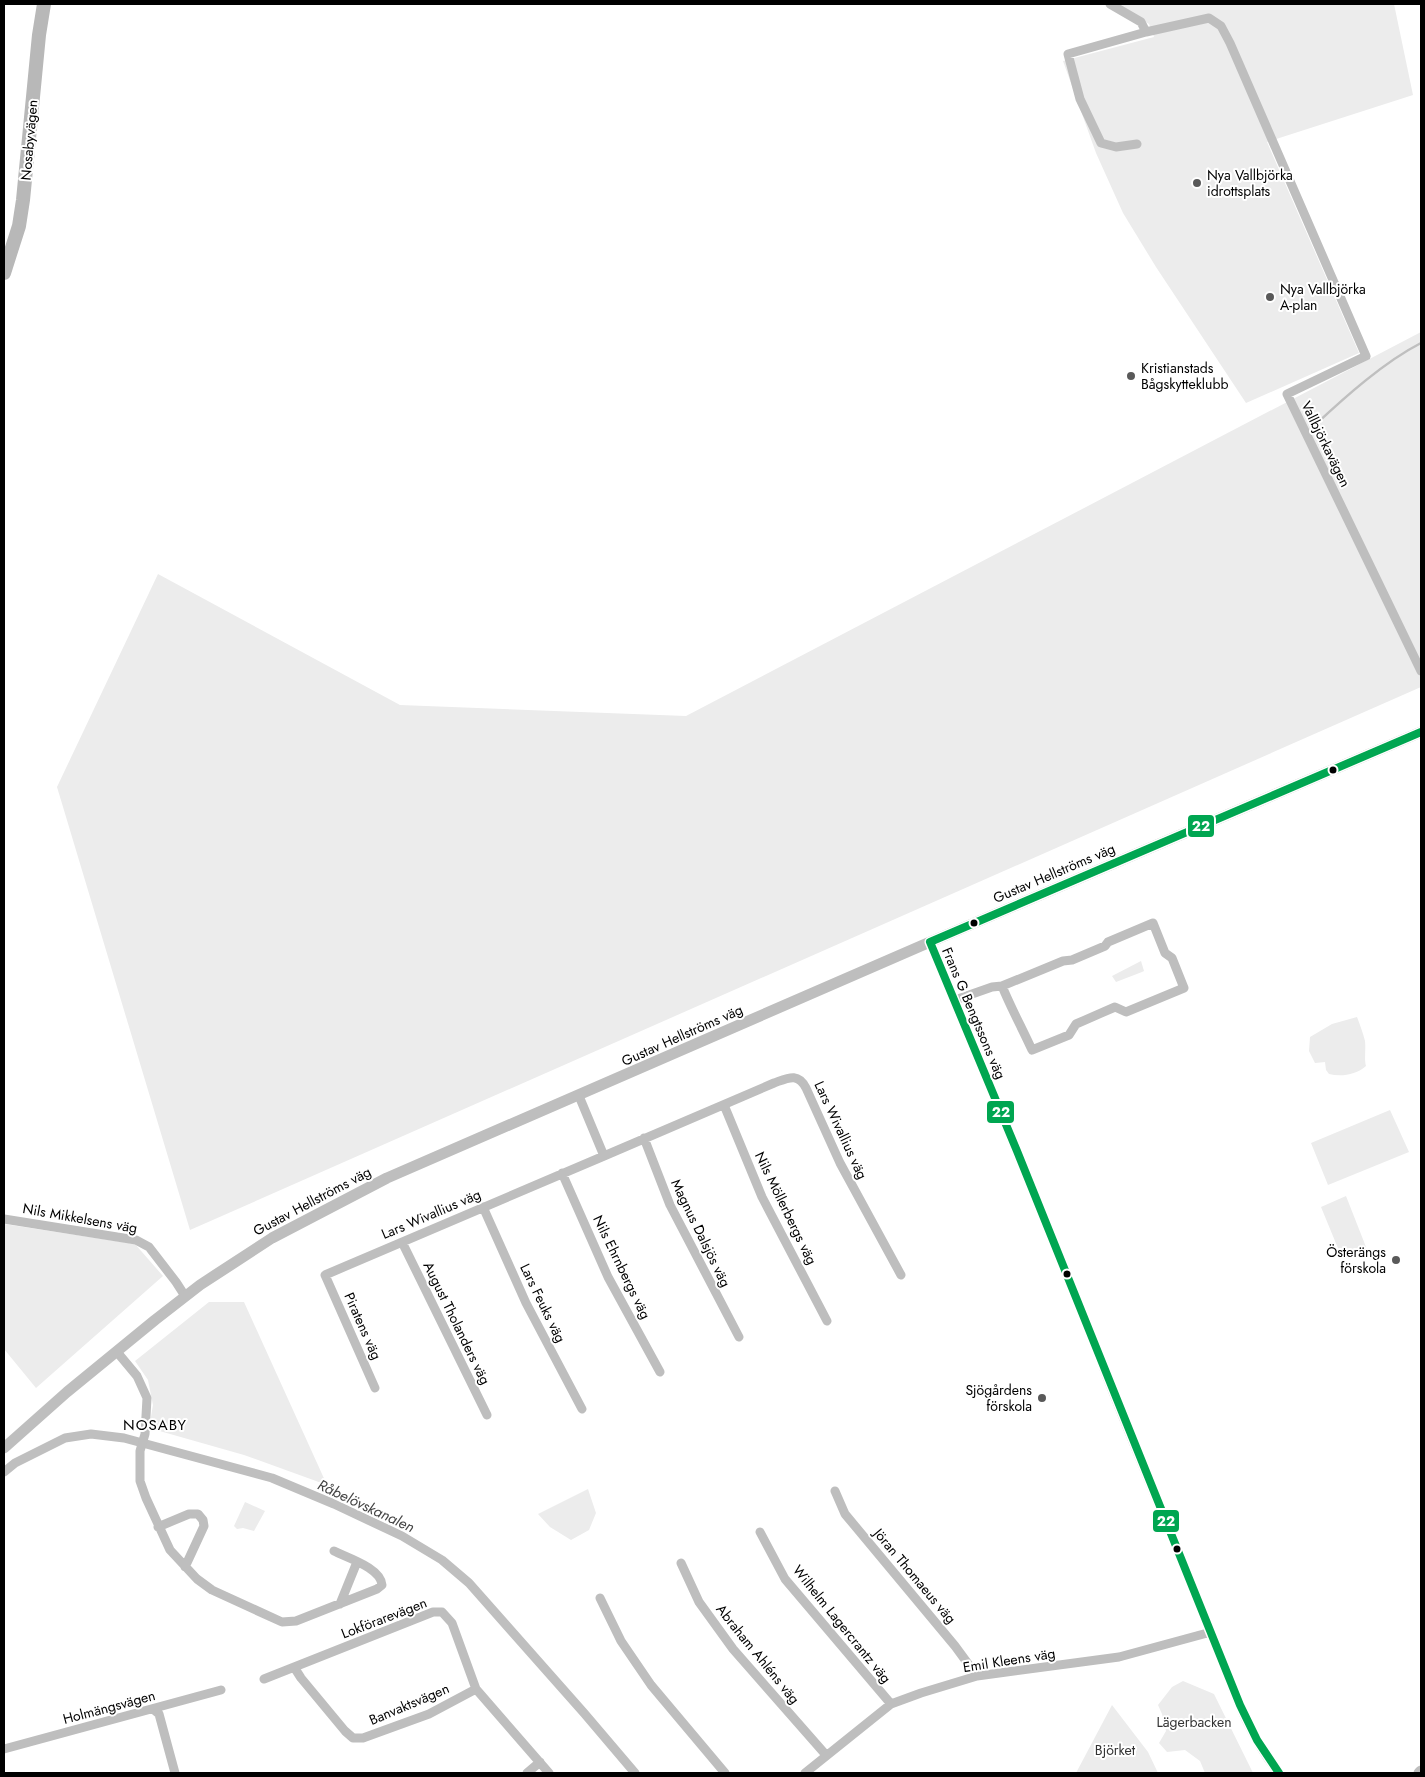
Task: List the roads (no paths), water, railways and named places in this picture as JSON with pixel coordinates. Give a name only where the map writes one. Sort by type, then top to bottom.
[{"type":"main road","name":"Nosabyvägen","points":[[4,273],[19,226],[23,200],[39,35],[44,4]]},
{"type":"street","points":[[1110,4],[1142,22],[1146,32],[1068,54],[1080,99],[1101,143],[1116,146],[1137,144]]},
{"type":"street","name":"Vallbjörkavägen","points":[[1146,32],[1209,18],[1221,26],[1366,356],[1287,394],[1421,671]]},
{"type":"street","name":"Gustav Hellströms väg","points":[[4,1448],[67,1392],[185,1296],[272,1238],[387,1178],[930,942],[1421,732]]},
{"type":"street","points":[[955,1000],[992,987],[1002,986],[1063,961],[1072,960],[1153,923],[1165,953],[1172,958],[1184,988],[1126,1012],[1115,1007],[1076,1024],[1069,1035],[1032,1050],[1002,986]]},
{"type":"street","name":"Frans G Bengtssons väg","points":[[930,942],[1050,1232]]},
{"type":"street","name":"Lars Wivallius väg","points":[[325,1275],[644,1138],[792,1077],[803,1081],[840,1163],[901,1275]]},
{"type":"street","points":[[579,1096],[604,1156]]},
{"type":"street","name":"Nils Möllerbergs väg","points":[[724,1105],[762,1197],[827,1321]]},
{"type":"street","name":"Magnus Dalsjös väg","points":[[644,1138],[670,1205],[739,1337]]},
{"type":"street","name":"Nils Ehrnbergs väg","points":[[562,1173],[608,1277],[660,1372]]},
{"type":"street","name":"Lars Feuks väg","points":[[483,1207],[526,1303],[582,1409]]},
{"type":"street","name":"Nils Mikkelsens väg","points":[[4,1219],[136,1240],[149,1247],[185,1296]]},
{"type":"street","name":"August Tholanders väg","points":[[402,1242],[487,1415]]},
{"type":"street","name":"Piratens väg","points":[[325,1275],[375,1388]]},
{"type":"street","points":[[118,1352],[137,1376],[147,1398],[144,1437],[140,1450],[140,1481],[158,1527],[170,1550],[197,1579],[212,1590],[282,1622],[296,1622],[377,1590],[382,1584],[382,1579],[376,1572],[334,1551]]},
{"type":"street","points":[[1104,1369],[1243,1714],[1257,1741],[1279,1773]]},
{"type":"street","name":"Jöran Thomaeus väg","points":[[836,1491],[845,1514],[955,1646],[977,1676]]},
{"type":"street","points":[[158,1527],[189,1514],[198,1514],[203,1520],[204,1526],[185,1567]]},
{"type":"street","name":"Wilhelm Lagercrantz väg","points":[[760,1532],[785,1579],[891,1704]]},
{"type":"street","points":[[340,1604],[357,1562]]},
{"type":"street","name":"Abraham Ahléns väg","points":[[680,1563],[699,1602],[733,1649],[826,1755]]},
{"type":"street","points":[[600,1598],[621,1642],[650,1685],[725,1773]]},
{"type":"street","name":"Lokförarevägen","points":[[264,1679],[432,1612],[442,1612],[452,1623],[476,1689],[550,1773]]},
{"type":"street","name":"Emil Kleens väg","points":[[805,1773],[891,1704],[921,1693],[977,1676],[1118,1657],[1211,1632]]},
{"type":"street","name":"Banvaktsvägen","points":[[294,1667],[345,1731],[353,1738],[363,1738],[429,1714],[476,1689]]},
{"type":"street","name":"Holmängsvägen","points":[[4,1749],[221,1690]]},
{"type":"street","points":[[153,1709],[158,1714],[175,1773]]},
{"type":"street","points":[[527,1773],[540,1762]]},
{"type":"waterway","points":[[1315,425],[1379,370],[1421,343]]},
{"type":"waterway","name":"Råbelövskanalen","points":[[4,1472],[15,1463],[65,1438],[91,1434],[124,1438],[272,1478],[334,1504],[402,1536],[442,1560],[469,1583],[635,1773]]},
{"type":"place","name":"Nya Vallbjörka idrottsplats","points":[[1197,183]]},
{"type":"place","name":"Nya Vallbjörka A-plan","points":[[1270,297]]},
{"type":"place","name":"Kristianstads Bågskytteklubb","points":[[1131,376]]},
{"type":"place","name":"Österängs förskola","points":[[1396,1260]]},
{"type":"place","name":"Sjögårdens förskola","points":[[1042,1398]]},
{"type":"district","name":"NOSABY","points":[[155,1425]]},
{"type":"park label","name":"Lägerbacken","points":[[1194,1722]]},
{"type":"park label","name":"Björket","points":[[1115,1750]]}]
